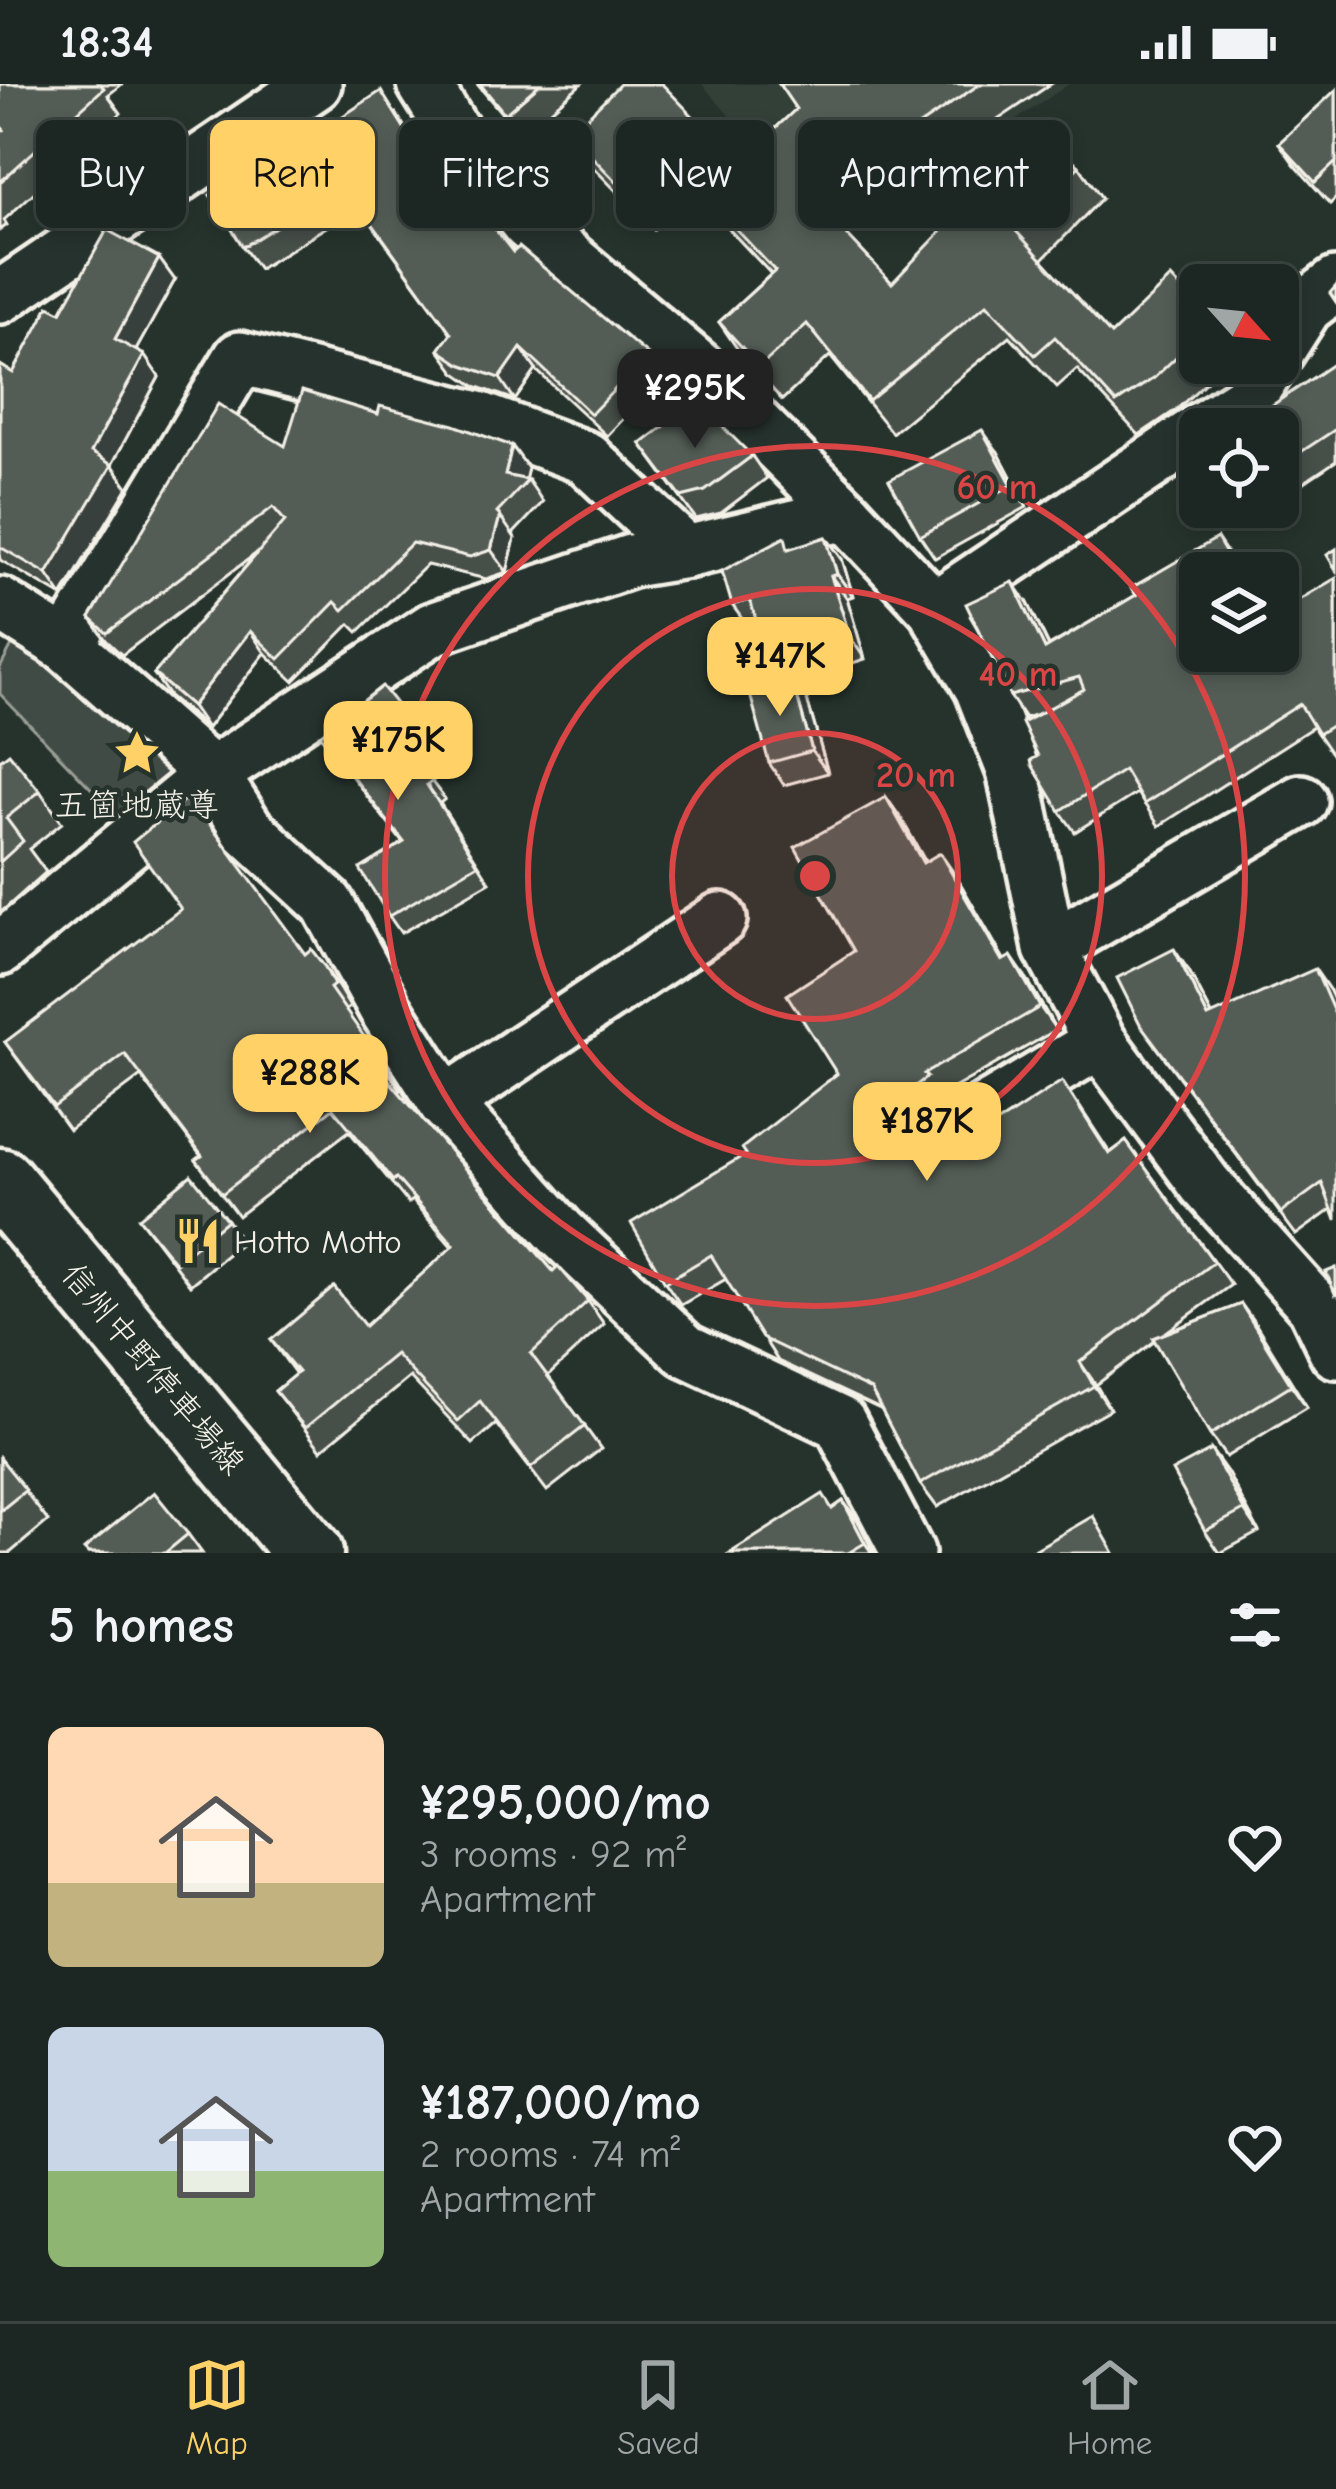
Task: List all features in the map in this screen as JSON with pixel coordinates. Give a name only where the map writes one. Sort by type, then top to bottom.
[{"type":"main road","name":"信州中野停車場線","points":[[0,1183],[309,1553]]},
{"type":"street","points":[[0,297],[315,84]]},
{"type":"street","points":[[424,84],[452,129],[528,224],[699,368],[934,608],[981,688],[1013,770],[1050,948],[1100,1042],[1205,1184],[1314,1306],[1336,1352]]},
{"type":"street","points":[[1299,318],[1336,284]]},
{"type":"street","points":[[67,646],[240,358],[478,418],[586,458],[686,552]]},
{"type":"street","points":[[1234,408],[1248,399],[1257,384]]},
{"type":"street","points":[[934,608],[1179,443]]},
{"type":"street","points":[[0,949],[212,774],[432,629],[631,561],[846,514]]},
{"type":"street","points":[[0,604],[67,646],[212,774],[248,830],[327,904],[384,1007],[446,1103],[560,1232],[685,1350],[840,1423],[908,1553]]},
{"type":"street","points":[[1050,948],[1301,801]]},
{"type":"street","points":[[446,1103],[720,919]]},
{"type":"street","points":[[942,1136],[1100,1042]]},
{"type":"shaded area","points":[[702,84],[1069,84],[1016,120],[798,120],[798,139],[783,119],[774,125],[774,120],[733,120]]},
{"type":"shaded area","points":[[26,619],[212,774],[135,834],[0,694],[0,668]]},
{"type":"building","points":[[0,84],[100,84],[104,88],[69,120],[36,120],[36,149],[0,182],[0,132],[4,130]]},
{"type":"building","points":[[480,84],[540,84],[505,114]]},
{"type":"building","points":[[620,84],[662,84],[697,120],[616,120],[616,181],[592,157],[592,120],[584,120]]},
{"type":"building","points":[[779,84],[980,84],[927,120],[798,120],[798,228],[840,228],[892,283],[945,228],[1019,228],[1016,231],[1111,335],[1171,278],[1179,287],[1179,354],[1116,403],[1055,337],[1035,355],[987,304],[869,401],[807,324],[760,367],[719,322],[775,271],[735,228],[774,228],[774,129],[796,109]]},
{"type":"building","points":[[1336,90],[1336,162],[1315,182],[1279,143]]},
{"type":"building","points":[[381,91],[399,120],[399,228],[494,228],[513,252],[519,247],[648,355],[591,414],[521,348],[500,378],[460,364],[439,350],[451,333],[375,227],[375,120],[337,120]]},
{"type":"building","points":[[231,228],[274,228],[243,247]]},
{"type":"building","points":[[107,230],[159,258],[115,339],[144,355],[91,452],[112,465],[47,574],[0,547],[0,365],[13,373],[49,306],[61,312]]},
{"type":"building","points":[[1336,362],[1336,429],[1299,453],[1299,408],[1268,408]]},
{"type":"building","points":[[302,391],[378,414],[380,406],[454,425],[512,446],[505,475],[528,480],[497,513],[491,550],[470,557],[412,543],[343,610],[335,602],[279,659],[250,631],[192,706],[154,674],[285,521],[273,507],[107,633],[90,618],[218,404],[285,446]]},
{"type":"building","points":[[697,401],[752,456],[705,491],[681,497],[641,444]]},
{"type":"building","points":[[982,430],[1012,485],[920,536],[889,480]]},
{"type":"building","points":[[785,537],[788,549],[826,537],[837,574],[831,576],[850,637],[769,662],[750,600],[732,605],[722,571]]},
{"type":"building","points":[[1217,538],[1225,552],[1193,552]]},
{"type":"building","points":[[1336,549],[1336,570],[1327,555]]},
{"type":"building","points":[[1179,560],[1179,672],[1299,672],[1299,600],[1336,578],[1336,723],[1318,734],[1300,704],[1144,804],[1124,770],[1060,811],[1032,765],[1031,760],[1038,756],[1022,723],[1084,689],[1079,677],[1010,696],[966,604],[1013,582],[1045,649],[1136,595],[1131,588]]},
{"type":"building","points":[[791,674],[812,751],[769,763],[748,687]]},
{"type":"building","points":[[382,686],[415,728],[400,740],[433,781],[427,785],[478,864],[389,916],[360,869],[404,842],[320,735]]},
{"type":"building","points":[[9,753],[40,791],[6,818],[23,841],[0,862],[0,760]]},
{"type":"building","points":[[189,796],[305,954],[311,949],[325,967],[334,985],[330,988],[386,1068],[381,1071],[553,1271],[558,1266],[588,1301],[531,1354],[585,1426],[531,1468],[480,1401],[458,1421],[395,1354],[305,1428],[275,1391],[298,1372],[271,1340],[334,1287],[365,1326],[454,1245],[333,1108],[222,1194],[196,1160],[202,1156],[125,1054],[54,1107],[5,1042],[181,909],[133,842]]},
{"type":"building","points":[[886,797],[923,863],[940,853],[1002,961],[1011,956],[1040,1007],[924,1074],[927,1077],[899,1099],[896,1115],[901,1129],[925,1143],[958,1129],[968,1142],[1062,1081],[1109,1154],[1126,1141],[1214,1262],[1080,1362],[1094,1386],[920,1484],[871,1390],[762,1338],[711,1255],[665,1282],[631,1223],[746,1154],[742,1148],[837,1074],[787,995],[854,951],[795,847]]},
{"type":"building","points":[[1174,949],[1208,1017],[1315,969],[1336,1017],[1336,1220],[1322,1183],[1281,1213],[1140,1024],[1117,978]]},
{"type":"building","points":[[191,1175],[227,1220],[175,1263],[139,1218]]},
{"type":"building","points":[[1336,1268],[1336,1296],[1326,1272]]},
{"type":"building","points":[[1241,1304],[1291,1385],[1210,1435],[1153,1338]]},
{"type":"building","points":[[1211,1450],[1244,1510],[1205,1531],[1172,1471]]},
{"type":"building","points":[[0,1458],[26,1490],[0,1511]]},
{"type":"building","points":[[154,1492],[188,1534],[165,1553],[88,1553],[84,1549]]},
{"type":"building","points":[[823,1494],[832,1509],[843,1501],[865,1543],[848,1553],[730,1553]]},
{"type":"building","points":[[1093,1516],[1114,1553],[1029,1553]]},
{"type":"place","name":"五箇地蔵尊","points":[[137,753]]},
{"type":"place","name":"Hotto Motto","points":[[198,1241]]}]
